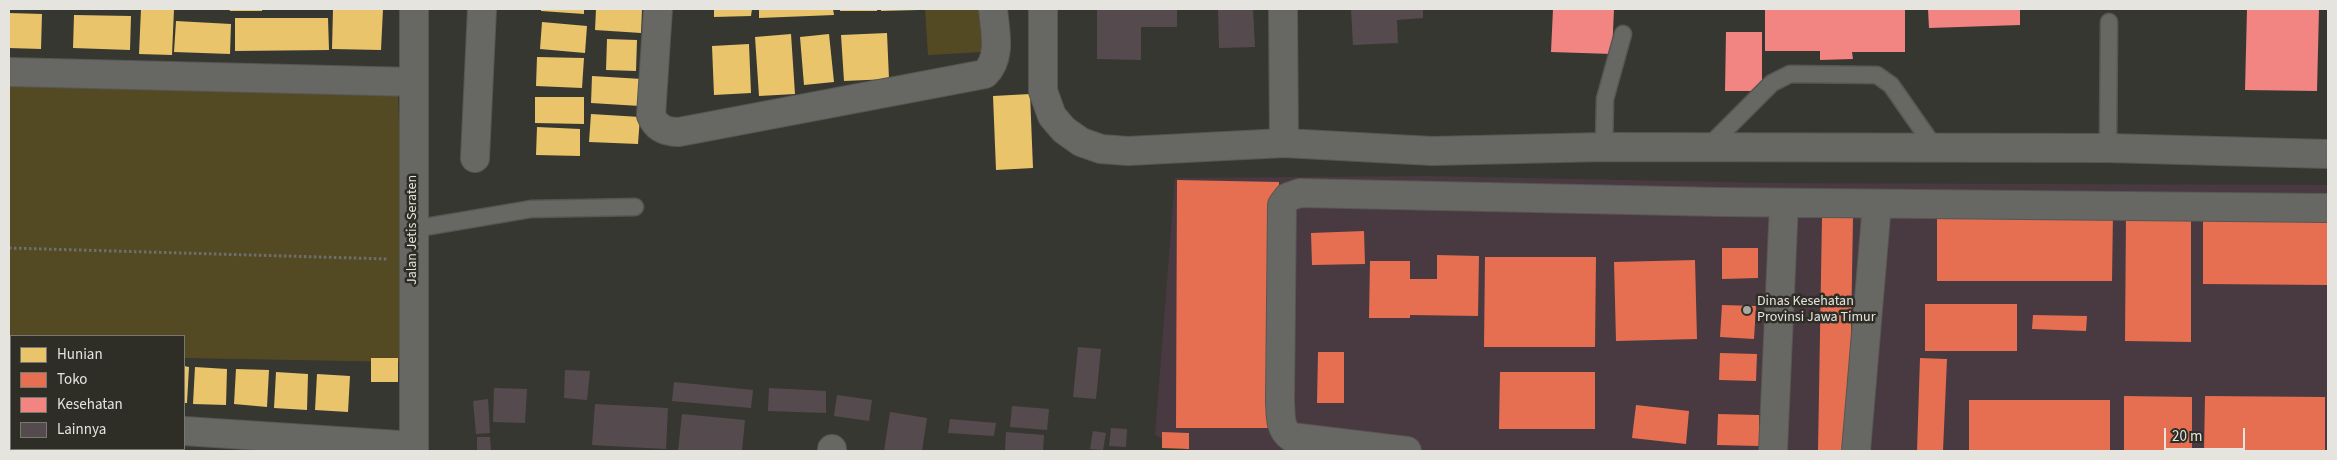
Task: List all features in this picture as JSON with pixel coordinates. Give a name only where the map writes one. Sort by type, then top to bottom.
[{"type":"street","name":"Jalan Jetis Seraten","points":[[414,9],[414,448]]},
{"type":"street","points":[[475,158],[482,9]]},
{"type":"street","points":[[658,9],[651,115],[659,128],[665,131],[679,132],[985,74],[993,66],[996,56],[993,9]]},
{"type":"street","points":[[1043,9],[1042,90],[1052,116],[1064,130],[1080,142],[1101,149],[1128,151],[1284,143],[1432,151],[1604,147],[2108,148],[2328,154]]},
{"type":"street","points":[[1283,9],[1284,143]]},
{"type":"street","points":[[9,72],[413,82]]},
{"type":"street","points":[[1407,451],[1291,438],[1284,430],[1281,421],[1280,401],[1282,205],[1288,197],[1300,193],[1784,203],[2328,208]]},
{"type":"street","points":[[1773,451],[1784,203]]},
{"type":"street","points":[[1856,451],[1877,204]]},
{"type":"street","points":[[185,431],[414,448]]},
{"type":"lane","points":[[2108,148],[2109,22]]},
{"type":"lane","points":[[1604,147],[1605,99],[1623,34]]},
{"type":"lane","points":[[1707,148],[1772,82],[1790,74],[1876,75],[1891,85],[1935,148]]},
{"type":"lane","points":[[414,229],[476,217],[541,208],[635,207]]},
{"type":"path","points":[[9,248],[386,259]]},
{"type":"shaded area","points":[[925,9],[979,9],[982,52],[928,55]]},
{"type":"shaded area","points":[[9,84],[398,94],[408,362],[185,358],[185,335],[10,335],[9,354]]},
{"type":"shaded area","name":"Dinas Kesehatan Provinsi Jawa Timur","points":[[1429,176],[1773,183],[2328,185],[2328,451],[1188,451],[1155,435],[1175,178]]},
{"type":"building: Hunian","points":[[141,9],[174,9],[172,55],[139,54]]},
{"type":"building: Hunian","points":[[229,9],[262,9],[262,11],[230,11]]},
{"type":"building: Hunian","points":[[333,9],[383,9],[381,50],[332,49]]},
{"type":"building: Hunian","points":[[541,9],[584,9],[584,14],[541,11]]},
{"type":"building: Hunian","points":[[596,9],[642,9],[641,33],[595,30]]},
{"type":"building: Hunian","points":[[714,9],[752,9],[751,16],[714,17]]},
{"type":"building: Hunian","points":[[759,9],[833,9],[834,15],[759,18]]},
{"type":"building: Hunian","points":[[840,9],[877,9],[877,11],[840,11]]},
{"type":"building: Hunian","points":[[881,9],[918,9],[918,10],[881,11]]},
{"type":"building: Hunian","points":[[9,13],[42,14],[41,49],[9,48]]},
{"type":"building: Hunian","points":[[74,15],[131,16],[130,50],[73,48]]},
{"type":"building: Hunian","points":[[235,18],[328,18],[329,50],[235,51]]},
{"type":"building: Hunian","points":[[176,21],[231,24],[230,54],[174,52]]},
{"type":"building: Hunian","points":[[542,22],[587,26],[585,53],[540,49]]},
{"type":"building: Hunian","points":[[887,33],[889,79],[844,81],[841,35]]},
{"type":"building: Hunian","points":[[791,34],[795,94],[759,96],[755,37]]},
{"type":"building: Hunian","points":[[829,34],[834,82],[804,85],[800,37]]},
{"type":"building: Hunian","points":[[607,39],[637,40],[636,71],[606,70]]},
{"type":"building: Hunian","points":[[749,44],[751,93],[714,95],[712,46]]},
{"type":"building: Hunian","points":[[537,57],[584,58],[582,88],[536,86]]},
{"type":"building: Hunian","points":[[592,76],[642,79],[640,106],[591,103]]},
{"type":"building: Hunian","points":[[1030,94],[1033,168],[996,170],[993,96]]},
{"type":"building: Hunian","points":[[535,97],[584,97],[584,124],[535,123]]},
{"type":"building: Hunian","points":[[591,114],[640,117],[638,144],[589,142]]},
{"type":"building: Hunian","points":[[537,127],[580,129],[580,156],[536,155]]},
{"type":"building: Hunian","points":[[371,358],[398,358],[398,382],[371,382]]},
{"type":"building: Hunian","points":[[185,366],[189,367],[187,403],[185,403]]},
{"type":"building: Hunian","points":[[195,367],[227,369],[226,405],[193,404]]},
{"type":"building: Hunian","points":[[236,369],[269,370],[267,407],[234,404]]},
{"type":"building: Hunian","points":[[276,372],[308,374],[307,410],[274,408]]},
{"type":"building: Hunian","points":[[317,374],[350,376],[348,412],[315,410]]},
{"type":"building: Hunian","points":[[33,450],[66,450],[66,451]]},
{"type":"building: Hunian","points":[[74,450],[107,450],[107,451]]},
{"type":"building: Toko","points":[[1177,180],[1279,182],[1278,292],[1269,428],[1176,428]]},
{"type":"building: Toko","points":[[1937,211],[2113,212],[2112,281],[1937,281]]},
{"type":"building: Toko","points":[[2126,212],[2191,212],[2191,342],[2125,341]]},
{"type":"building: Toko","points":[[2203,214],[2328,214],[2328,285],[2203,284]]},
{"type":"building: Toko","points":[[1822,217],[1853,217],[1849,451],[1818,451]]},
{"type":"building: Toko","points":[[1364,231],[1365,264],[1312,265],[1311,233]]},
{"type":"building: Toko","points":[[1722,248],[1758,248],[1758,278],[1722,279]]},
{"type":"building: Toko","points":[[1437,255],[1479,256],[1478,316],[1410,315],[1410,318],[1369,318],[1370,261],[1410,261],[1410,279],[1437,279]]},
{"type":"building: Toko","points":[[1485,257],[1596,257],[1595,347],[1484,347]]},
{"type":"building: Toko","points":[[1695,260],[1697,339],[1616,341],[1614,262]]},
{"type":"building: Toko","points":[[1925,304],[2017,304],[2017,351],[1925,351]]},
{"type":"building: Toko","points":[[1722,305],[1756,306],[1754,339],[1720,337]]},
{"type":"building: Toko","points":[[2033,315],[2087,316],[2086,331],[2032,329]]},
{"type":"building: Toko","points":[[1318,352],[1344,352],[1344,403],[1317,403]]},
{"type":"building: Toko","points":[[1720,353],[1757,354],[1756,381],[1719,380]]},
{"type":"building: Toko","points":[[1920,358],[1947,359],[1943,451],[1917,451]]},
{"type":"building: Toko","points":[[1500,372],[1595,372],[1595,429],[1499,429]]},
{"type":"building: Toko","points":[[2124,396],[2192,397],[2192,451],[2124,451]]},
{"type":"building: Toko","points":[[2205,396],[2325,397],[2325,451],[2204,451]]},
{"type":"building: Toko","points":[[1969,400],[2110,400],[2110,451],[1969,451]]},
{"type":"building: Toko","points":[[1636,405],[1689,411],[1686,444],[1632,438]]},
{"type":"building: Toko","points":[[1718,414],[1759,415],[1759,446],[1717,445]]},
{"type":"building: Toko","points":[[1162,432],[1189,433],[1189,449],[1162,448]]},
{"type":"building: Kesehatan","points":[[1553,9],[1614,9],[1612,54],[1551,52]]},
{"type":"building: Kesehatan","points":[[1765,9],[1905,9],[1905,52],[1852,52],[1853,59],[1820,60],[1820,51],[1765,51]]},
{"type":"building: Kesehatan","points":[[1928,9],[2020,9],[2020,25],[1929,28]]},
{"type":"building: Kesehatan","points":[[2247,9],[2319,9],[2317,91],[2245,90]]},
{"type":"building: Kesehatan","points":[[1726,32],[1762,32],[1762,91],[1725,91]]},
{"type":"building: Lainnya","points":[[1097,9],[1177,9],[1177,27],[1141,27],[1141,60],[1097,59]]},
{"type":"building: Lainnya","points":[[1218,9],[1253,9],[1255,47],[1219,48]]},
{"type":"building: Lainnya","points":[[1351,9],[1423,9],[1423,18],[1397,20],[1398,43],[1353,45]]},
{"type":"building: Lainnya","points":[[1078,347],[1101,349],[1096,399],[1073,397]]},
{"type":"building: Lainnya","points":[[565,370],[590,371],[587,400],[564,398]]},
{"type":"building: Lainnya","points":[[674,382],[753,390],[751,408],[672,401]]},
{"type":"building: Lainnya","points":[[494,388],[527,389],[525,423],[493,422]]},
{"type":"building: Lainnya","points":[[769,388],[826,391],[826,413],[768,411]]},
{"type":"building: Lainnya","points":[[837,395],[872,400],[869,421],[834,416]]},
{"type":"building: Lainnya","points":[[488,399],[490,433],[476,434],[473,401]]},
{"type":"building: Lainnya","points":[[595,404],[668,408],[666,449],[592,445]]},
{"type":"building: Lainnya","points":[[1012,406],[1049,409],[1047,430],[1010,427]]},
{"type":"building: Lainnya","points":[[890,412],[927,418],[922,451],[884,451]]},
{"type":"building: Lainnya","points":[[682,414],[745,420],[742,451],[678,451]]},
{"type":"building: Lainnya","points":[[950,419],[996,423],[994,436],[948,433]]},
{"type":"building: Lainnya","points":[[1111,428],[1127,429],[1126,447],[1109,446]]},
{"type":"building: Lainnya","points":[[1093,431],[1106,433],[1103,450],[1090,449]]},
{"type":"building: Lainnya","points":[[1006,432],[1044,435],[1043,451],[1005,450]]},
{"type":"building: Lainnya","points":[[477,437],[490,437],[491,450],[477,451]]},
{"type":"place","name":"Dinas Kesehatan Provinsi Jawa Timur","points":[[1747,310]]}]
